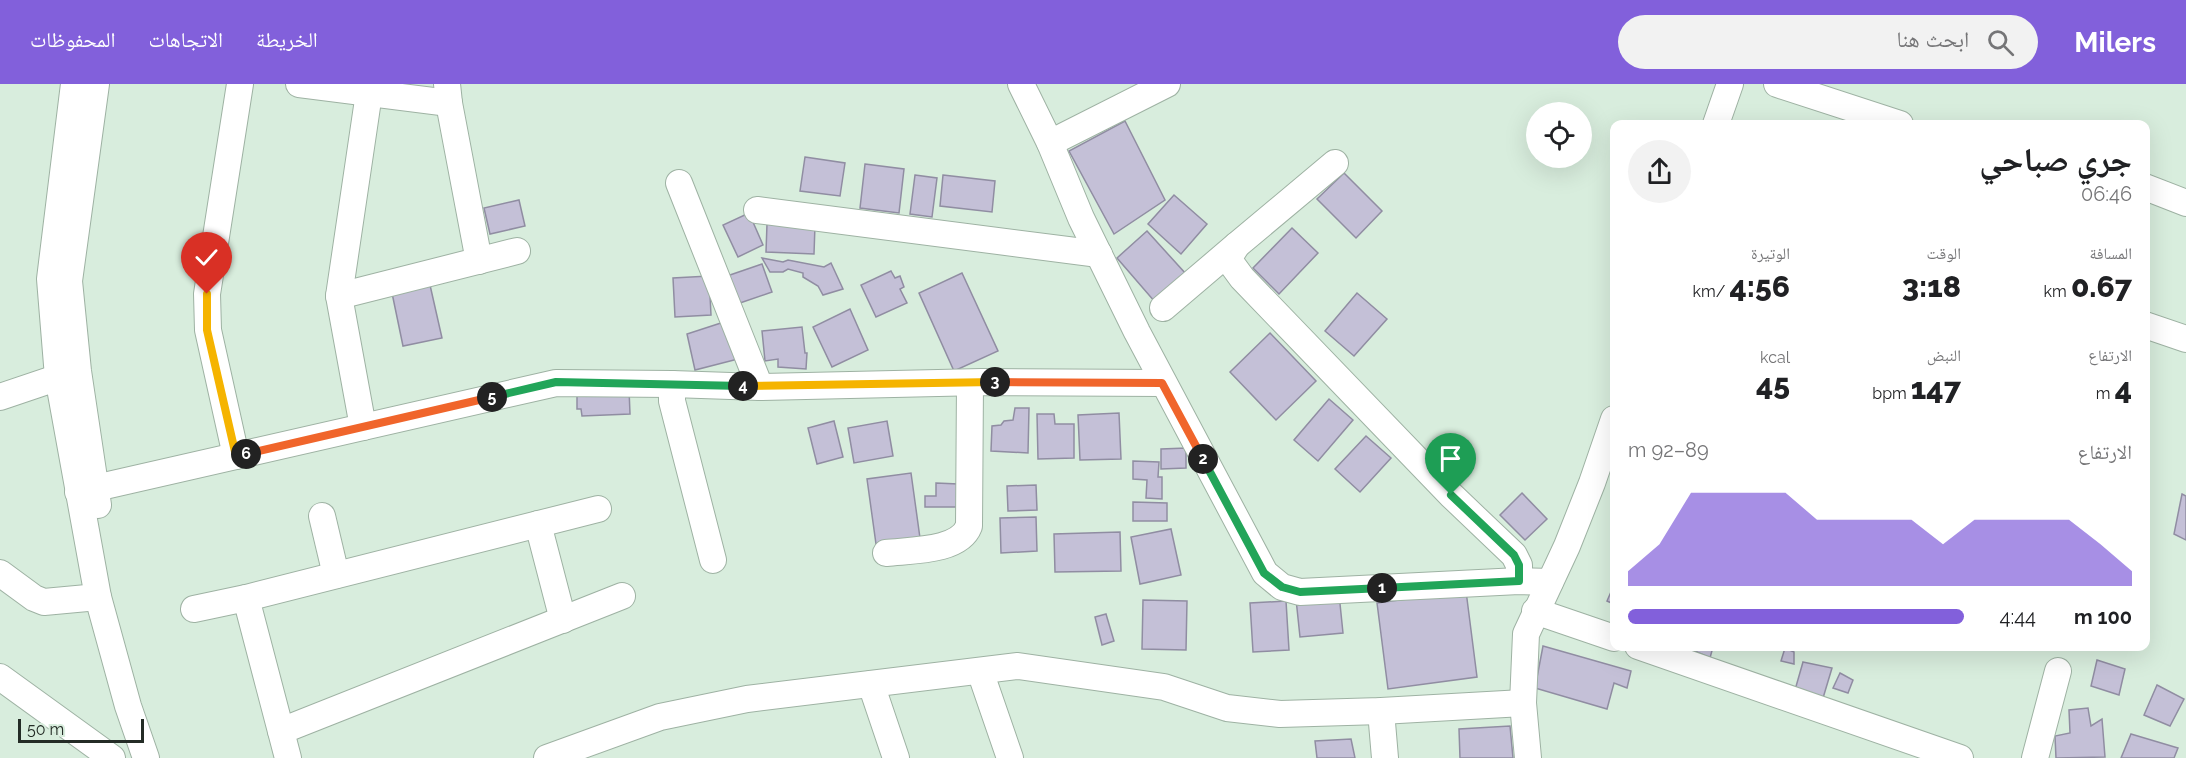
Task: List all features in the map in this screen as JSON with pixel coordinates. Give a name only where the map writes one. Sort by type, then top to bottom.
[{"type":"street","points":[[74,84],[50,279],[87,490],[109,574],[98,597],[128,706],[146,758]]},
{"type":"street","points":[[68,374],[69,281],[96,84]]},
{"type":"street","points":[[236,456],[207,330],[207,294],[240,84]]},
{"type":"street","points":[[299,84],[369,93],[448,94],[479,261]]},
{"type":"street","points":[[1021,84],[1050,143],[1081,218],[1162,383],[1264,573],[1282,587],[1300,592],[1519,581],[1550,582]]},
{"type":"street","points":[[1050,143],[1167,84]]},
{"type":"street","points":[[1717,120],[1730,84]]},
{"type":"street","points":[[1777,84],[1888,120]]},
{"type":"street","points":[[363,427],[339,296],[369,93]]},
{"type":"street","points":[[1163,308],[1335,163]]},
{"type":"street","points":[[679,183],[760,387]]},
{"type":"street","points":[[2150,189],[2186,203]]},
{"type":"street","points":[[757,210],[1099,254]]},
{"type":"street","points":[[1238,245],[1230,256],[1235,271],[1451,495],[1514,555],[1519,565],[1519,581]]},
{"type":"street","points":[[339,296],[517,251]]},
{"type":"street","points":[[2150,327],[2186,339]]},
{"type":"street","points":[[0,397],[68,374]]},
{"type":"street","points":[[87,490],[556,382],[760,387],[970,383],[1162,383]]},
{"type":"street","points":[[886,553],[945,545],[955,542],[967,531],[969,526],[970,383]]},
{"type":"street","points":[[672,384],[672,401],[712,560]]},
{"type":"street","points":[[1528,758],[1523,703],[1526,634],[1592,483],[1610,431]]},
{"type":"street","points":[[194,609],[246,598],[598,508]]},
{"type":"street","points":[[322,516],[336,575]]},
{"type":"street","points":[[538,524],[563,620]]},
{"type":"street","points":[[0,573],[34,598],[44,602],[98,597]]},
{"type":"street","points":[[281,731],[622,596]]},
{"type":"street","points":[[246,598],[288,758]]},
{"type":"street","points":[[1535,611],[1610,637]]},
{"type":"street","points":[[1652,651],[1960,758]]},
{"type":"street","points":[[547,758],[660,717],[747,699],[1018,666],[1164,687],[1227,708],[1280,714],[1523,703]]},
{"type":"street","points":[[980,670],[1010,758]]},
{"type":"street","points":[[2035,758],[2058,671]]},
{"type":"street","points":[[0,677],[112,758]]},
{"type":"street","points":[[871,684],[896,758]]},
{"type":"street","points":[[90,742],[108,740],[120,734],[128,706]]},
{"type":"street","points":[[1381,711],[1385,758]]},
{"type":"building","points":[[1125,121],[1165,200],[1114,234],[1069,151]]},
{"type":"building","points":[[805,157],[845,163],[840,196],[800,191]]},
{"type":"building","points":[[865,164],[904,169],[899,213],[860,208]]},
{"type":"building","points":[[1344,173],[1382,211],[1356,238],[1317,199]]},
{"type":"building","points":[[915,175],[937,178],[932,217],[910,214]]},
{"type":"building","points":[[943,175],[995,181],[992,212],[940,206]]},
{"type":"building","points":[[1174,195],[1207,224],[1181,254],[1148,224]]},
{"type":"building","points":[[519,200],[525,226],[490,234],[484,208]]},
{"type":"building","points":[[749,213],[763,245],[738,257],[723,225]]},
{"type":"building","points":[[767,224],[815,225],[814,254],[766,252]]},
{"type":"building","points":[[1292,228],[1318,253],[1279,294],[1253,268]]},
{"type":"building","points":[[1147,231],[1186,274],[1155,302],[1117,258]]},
{"type":"building","points":[[762,258],[824,267],[831,263],[843,289],[823,295],[818,286],[803,277],[803,273],[788,269],[783,272],[770,272]]},
{"type":"building","points":[[762,264],[772,292],[737,304],[727,276]]},
{"type":"building","points":[[891,271],[895,278],[900,276],[904,287],[900,289],[907,303],[876,317],[861,285]]},
{"type":"building","points":[[962,273],[998,351],[954,371],[919,293]]},
{"type":"building","points":[[709,276],[711,315],[675,317],[673,278]]},
{"type":"building","points":[[430,285],[442,338],[403,346],[392,293]]},
{"type":"building","points":[[1357,293],[1387,319],[1354,356],[1325,331]]},
{"type":"building","points":[[850,309],[868,350],[832,367],[813,327]]},
{"type":"building","points":[[724,322],[738,359],[695,370],[687,334]]},
{"type":"building","points":[[802,327],[805,353],[807,353],[806,369],[778,367],[778,359],[765,361],[762,331]]},
{"type":"building","points":[[1270,333],[1316,381],[1276,420],[1230,372]]},
{"type":"building","points":[[629,389],[630,414],[582,416],[581,409],[577,409],[577,393]]},
{"type":"building","points":[[1329,399],[1353,420],[1318,461],[1294,440]]},
{"type":"building","points":[[1015,408],[1029,408],[1028,453],[991,451],[992,426],[1013,420]]},
{"type":"building","points":[[1119,413],[1121,459],[1080,460],[1078,415]]},
{"type":"building","points":[[1037,414],[1054,414],[1055,424],[1074,424],[1074,458],[1038,459]]},
{"type":"building","points":[[834,421],[843,457],[817,464],[808,428]]},
{"type":"building","points":[[887,421],[893,456],[854,463],[848,428]]},
{"type":"building","points":[[1366,436],[1391,458],[1360,492],[1335,469]]},
{"type":"building","points":[[1186,448],[1186,468],[1161,469],[1161,449]]},
{"type":"building","points":[[1133,461],[1159,462],[1158,477],[1162,477],[1162,499],[1146,498],[1147,480],[1133,479]]},
{"type":"building","points":[[911,473],[920,538],[876,544],[867,479]]},
{"type":"building","points":[[936,483],[958,484],[958,507],[925,507],[925,496],[936,496]]},
{"type":"building","points":[[1036,485],[1037,510],[1008,511],[1007,486]]},
{"type":"building","points":[[1522,493],[1547,519],[1525,540],[1500,515]]},
{"type":"building","points":[[2182,494],[2186,496],[2186,540],[2174,534]]},
{"type":"building","points":[[1133,502],[1167,503],[1167,521],[1133,521]]},
{"type":"building","points":[[1036,517],[1037,551],[1001,553],[1000,518]]},
{"type":"building","points":[[1171,529],[1181,575],[1140,584],[1131,537]]},
{"type":"building","points":[[1120,532],[1121,571],[1055,572],[1054,534]]},
{"type":"building","points":[[1466,591],[1477,677],[1388,689],[1377,603]]},
{"type":"building","points":[[1339,594],[1343,633],[1300,637],[1296,599]]},
{"type":"building","points":[[1143,600],[1187,601],[1186,650],[1142,649]]},
{"type":"building","points":[[1286,601],[1289,650],[1253,652],[1250,603]]},
{"type":"building","points":[[1106,614],[1114,641],[1102,645],[1095,617]]},
{"type":"building","points":[[1543,646],[1631,671],[1627,688],[1614,683],[1607,709],[1535,688]]},
{"type":"building","points":[[1695,651],[1712,651],[1710,658]]},
{"type":"building","points":[[1784,651],[1794,652],[1794,664],[1781,661]]},
{"type":"building","points":[[2097,660],[2125,669],[2119,695],[2091,686]]},
{"type":"building","points":[[1803,662],[1832,668],[1823,698],[1795,690]]},
{"type":"building","points":[[1840,673],[1853,680],[1848,693],[1833,688]]},
{"type":"building","points":[[2157,685],[2184,699],[2170,726],[2144,715]]},
{"type":"building","points":[[2088,708],[2091,726],[2102,719],[2105,757],[2056,758],[2055,736],[2070,733],[2069,710]]},
{"type":"building","points":[[1510,726],[1513,758],[1460,758],[1459,729]]},
{"type":"building","points":[[2131,734],[2178,748],[2174,758],[2121,758]]},
{"type":"building","points":[[1351,739],[1355,758],[1317,758],[1315,741]]},
{"type":"route","points":[[207,294],[207,330],[236,456],[556,382],[760,387],[982,382],[1162,383],[1264,573],[1282,587],[1300,592],[1519,581],[1519,565],[1514,555],[1451,495]]}]
